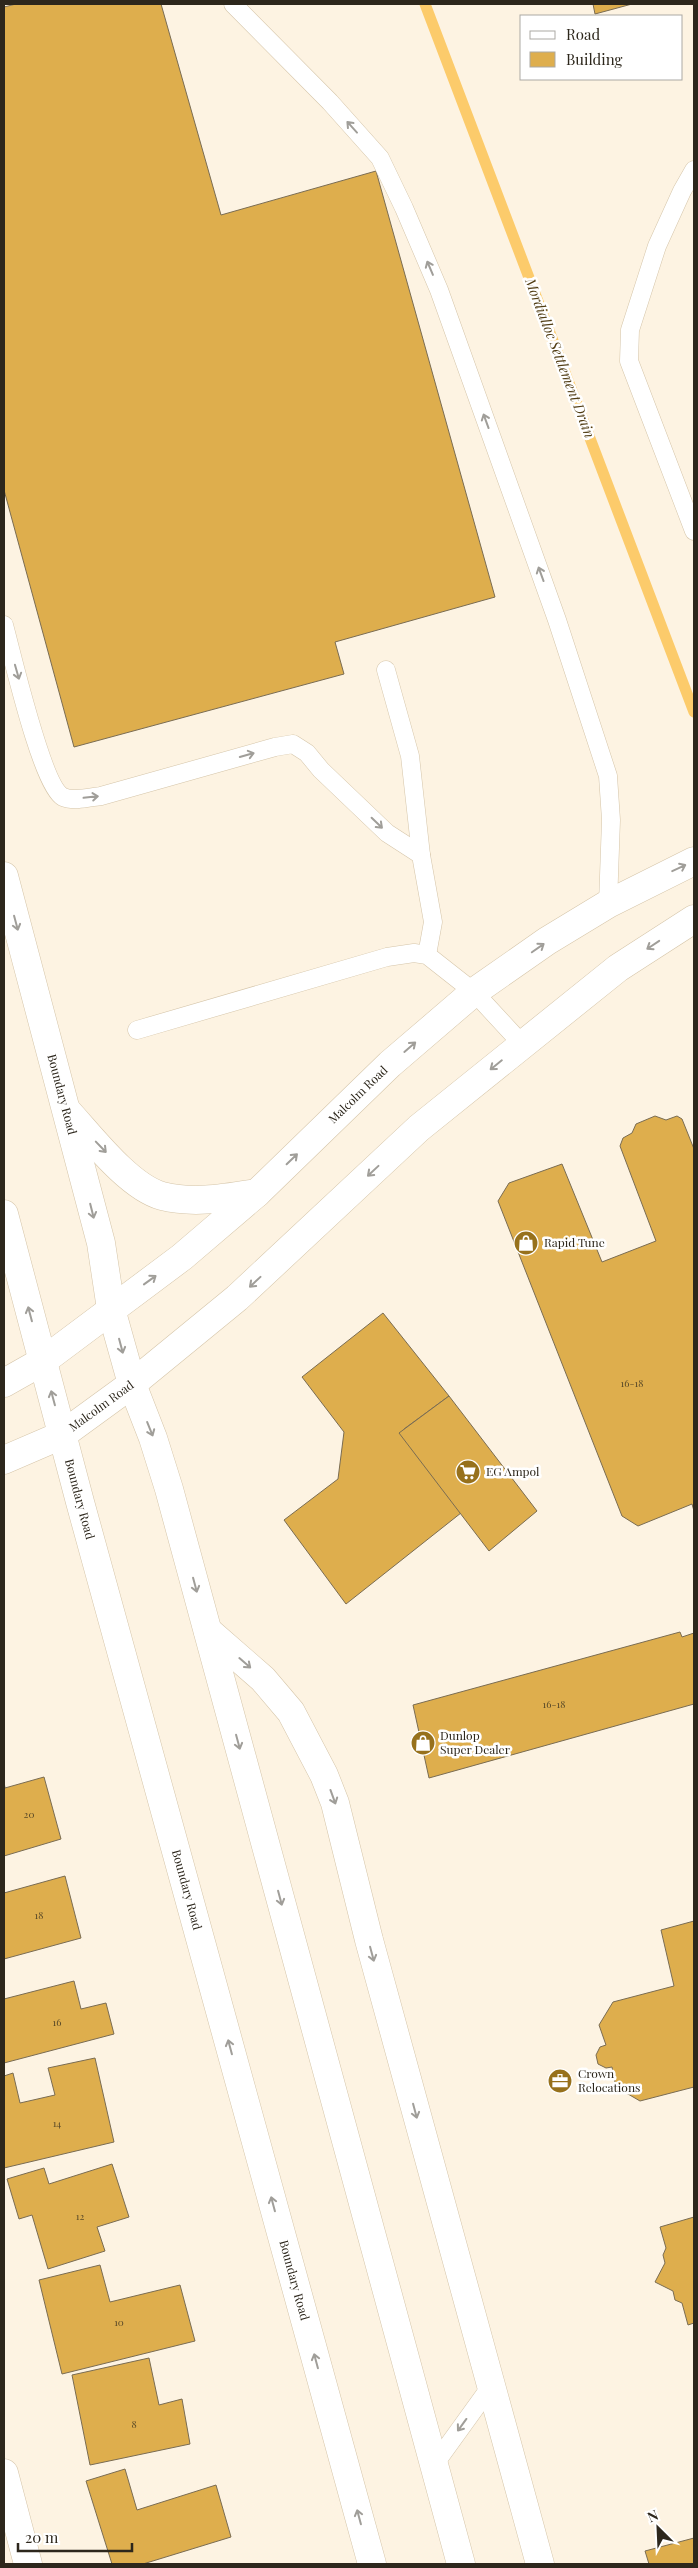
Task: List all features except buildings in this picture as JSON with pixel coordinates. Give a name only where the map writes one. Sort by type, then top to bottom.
[{"type":"main road","name":"Malcolm Road","points":[[4,1383],[43,1362],[182,1257],[257,1193],[390,1064],[474,992],[548,941],[608,904],[694,861]]},
{"type":"main road","name":"Boundary Road","points":[[4,876],[68,1112],[101,1243],[111,1309],[132,1384],[159,1455],[461,2564]]},
{"type":"main road","name":"Malcolm Road","points":[[4,1460],[62,1435],[132,1384],[237,1298],[419,1128],[618,968],[694,919]]},
{"type":"main road","points":[[68,1112],[130,1176],[160,1196],[185,1200],[215,1200],[257,1193]]},
{"type":"main road","name":"Boundary Road","points":[[4,1214],[62,1435],[372,2564]]},
{"type":"main road","points":[[208,1631],[263,1679],[291,1712],[324,1774],[335,1803],[368,1940],[540,2564]]},
{"type":"main road","points":[[4,2473],[28,2564]]},
{"type":"lane","points":[[233,4],[330,102],[380,158],[404,208],[439,290],[557,620],[608,776],[612,820],[608,904]]},
{"type":"lane","points":[[694,170],[682,191],[657,246],[630,330],[630,360],[694,531]]},
{"type":"lane","points":[[4,626],[43,763],[53,787],[63,797],[75,799],[101,796],[275,746],[293,744],[307,753],[321,770],[388,833],[421,855]]},
{"type":"lane","points":[[386,670],[410,756],[421,855],[432,922],[427,955]]},
{"type":"lane","points":[[137,1030],[387,957],[414,953],[427,955],[474,992],[522,1044]]},
{"type":"lane","points":[[434,2465],[491,2386]]},
{"type":"waterway","name":"Mordialloc Settlement Drain","points":[[425,4],[694,712]]},
{"type":"place","name":"Rapid Tune","points":[[526,1243]]},
{"type":"place","name":"EG Ampol","points":[[468,1472]]},
{"type":"place","name":"Dunlop Super Dealer","points":[[423,1743]]},
{"type":"place","name":"Crown Relocations","points":[[560,2081]]}]
